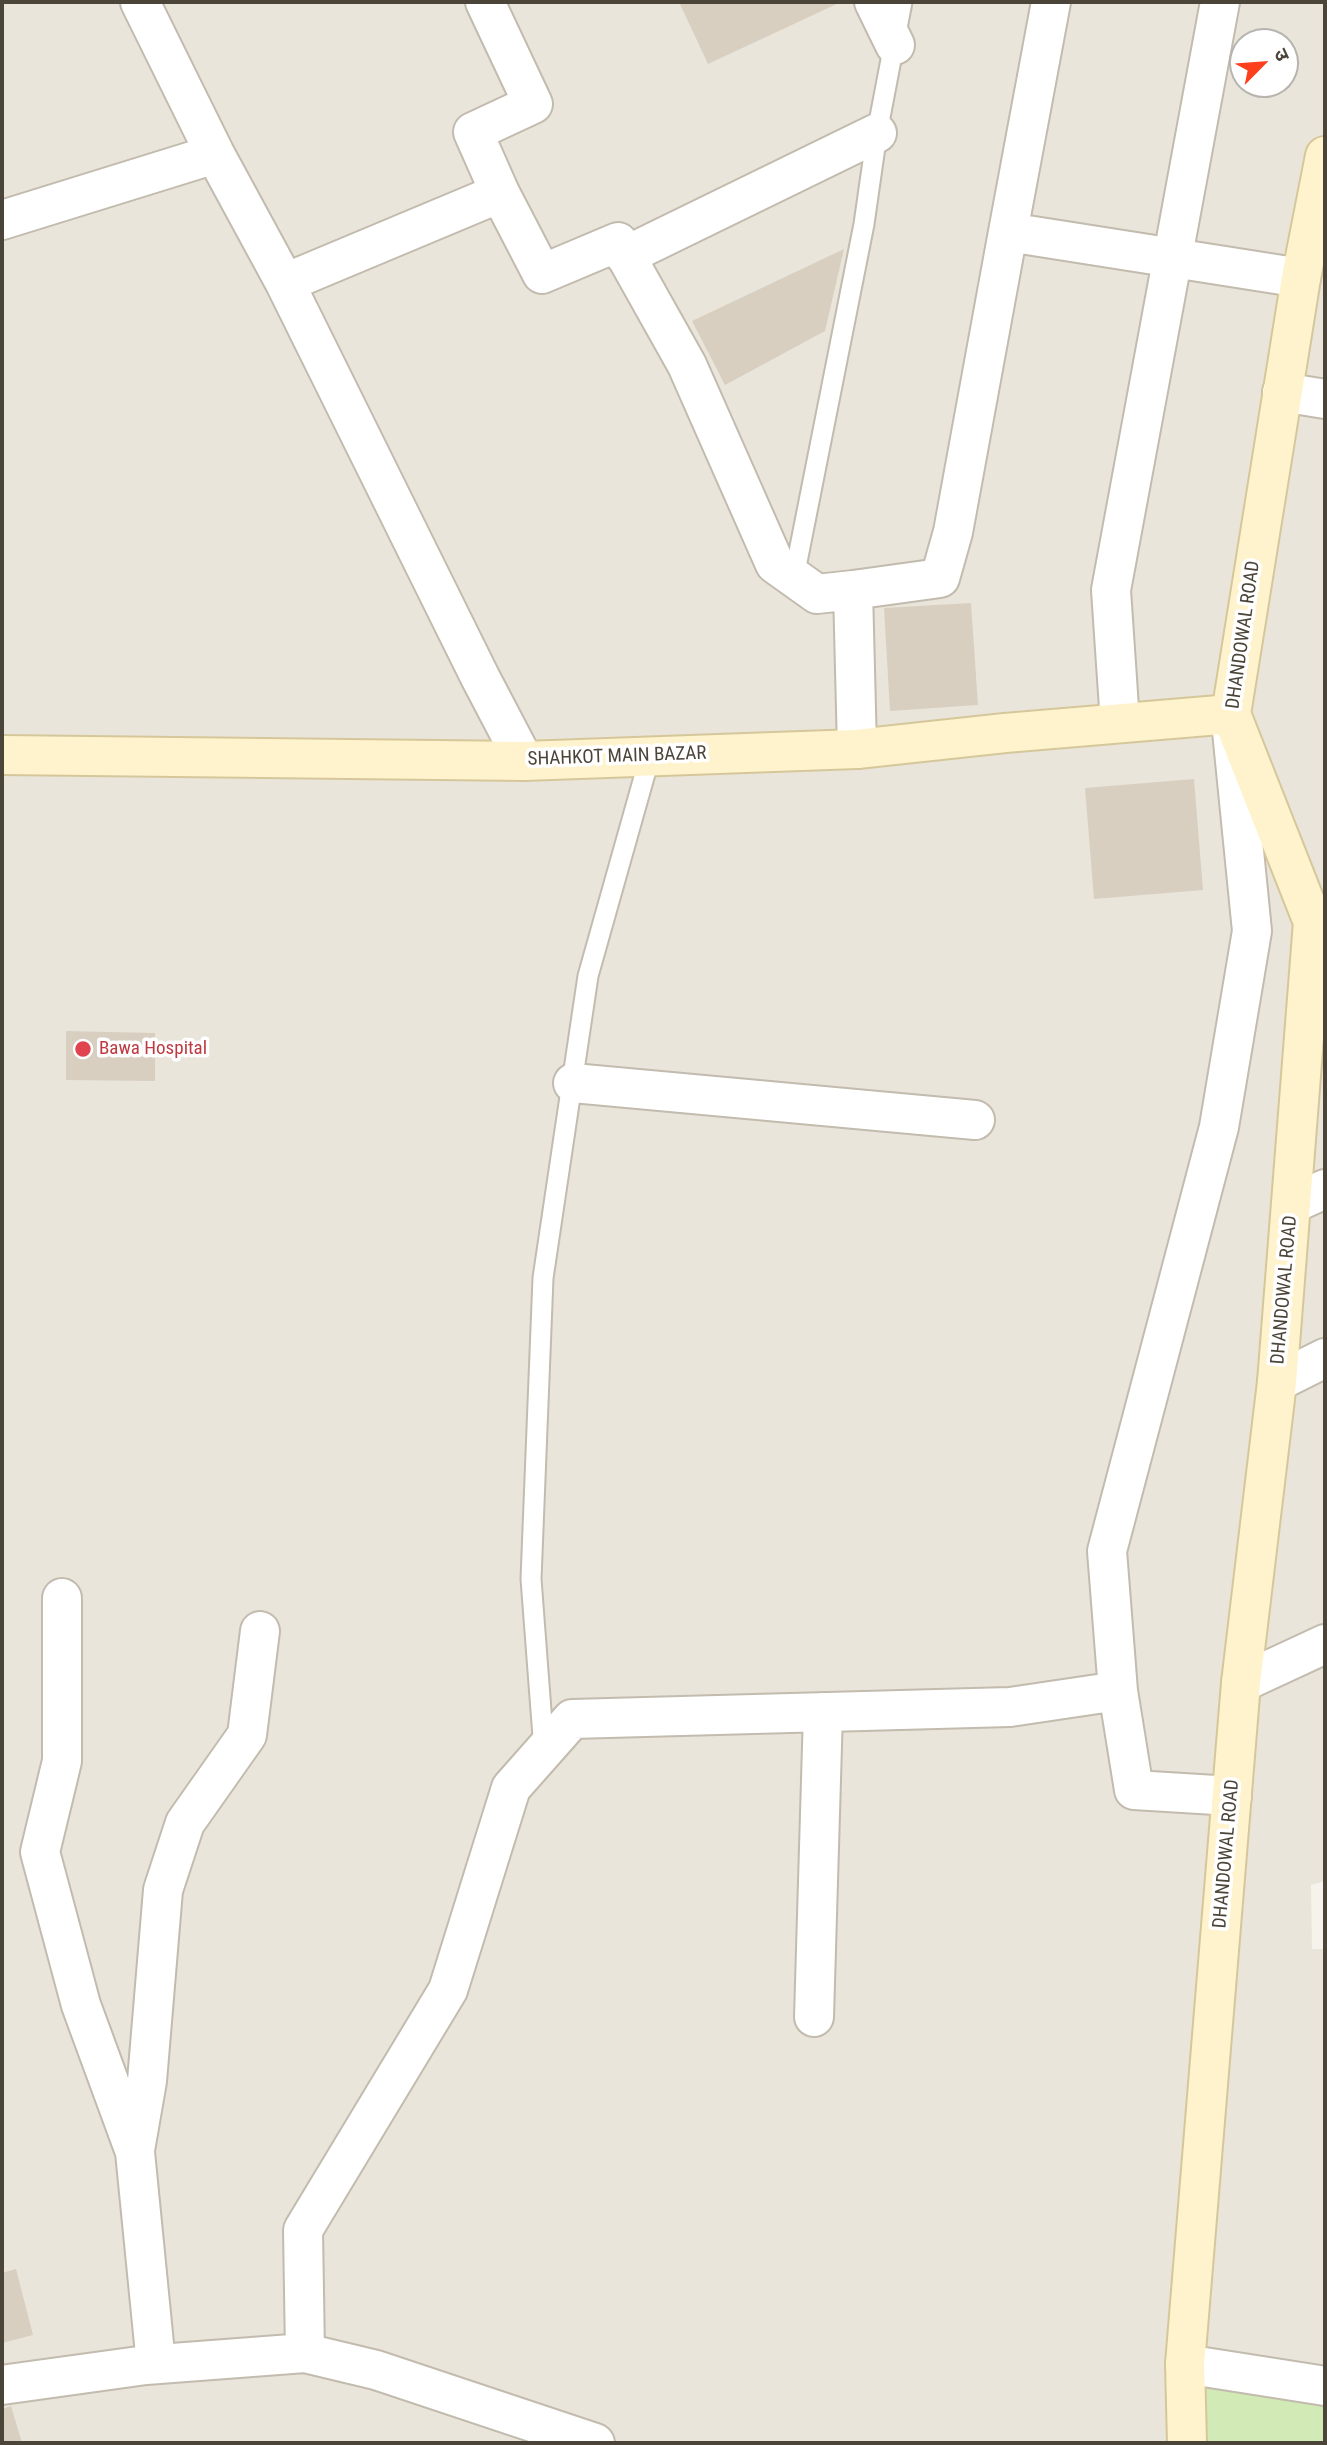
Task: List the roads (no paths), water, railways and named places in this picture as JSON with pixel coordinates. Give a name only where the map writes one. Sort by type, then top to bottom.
[{"type":"street","points":[[140,2],[215,154],[285,283],[524,761]]},
{"type":"street","points":[[485,2],[533,104],[473,132],[500,193],[542,274],[618,242],[687,365],[775,564],[817,594],[940,578],[953,532],[1051,2]]},
{"type":"street","points":[[874,2],[895,45]]},
{"type":"street","points":[[1120,723],[1111,590],[1220,2]]},
{"type":"street","points":[[625,256],[877,133]]},
{"type":"street","points":[[2,220],[215,154]]},
{"type":"street","name":"DHANDOWAL ROAD","points":[[1187,2443],[1185,2364],[1241,1683],[1277,1382],[1309,1197],[1319,920],[1231,714],[1282,392],[1311,257],[1325,156]]},
{"type":"street","points":[[285,283],[500,193]]},
{"type":"street","points":[[1008,232],[1172,258],[1311,257]]},
{"type":"street","points":[[1282,392],[1325,399]]},
{"type":"street","points":[[853,590],[858,748]]},
{"type":"street","points":[[1231,714],[1252,931],[1219,1127],[1107,1551],[1118,1691],[1134,1790],[1232,1796]]},
{"type":"street","name":"SHAHKOT MAIN BAZAR","points":[[2,755],[524,761],[858,748],[1231,714]]},
{"type":"street","points":[[573,1083],[975,1120]]},
{"type":"street","points":[[1277,1382],[1325,1358]]},
{"type":"street","points":[[62,1598],[62,1761],[40,1852],[81,2005],[135,2152],[156,2364]]},
{"type":"street","points":[[135,2152],[147,2081],[163,1889],[186,1823],[247,1735],[260,1631]]},
{"type":"street","points":[[1241,1683],[1325,1644]]},
{"type":"street","points":[[305,2353],[303,2230],[448,1990],[511,1788],[572,1719],[1010,1707],[1118,1691]]},
{"type":"street","points":[[814,2017],[823,1712]]},
{"type":"street","points":[[2,2385],[156,2364],[305,2353],[376,2370],[594,2443]]},
{"type":"street","points":[[1185,2364],[1325,2386]]},
{"type":"lane","points":[[794,577],[864,225],[877,133],[902,2]]},
{"type":"lane","points":[[544,1750],[531,1579],[542,1292],[588,976],[650,756]]},
{"type":"place","name":"Bawa Hospital","points":[[83,1049]]}]
